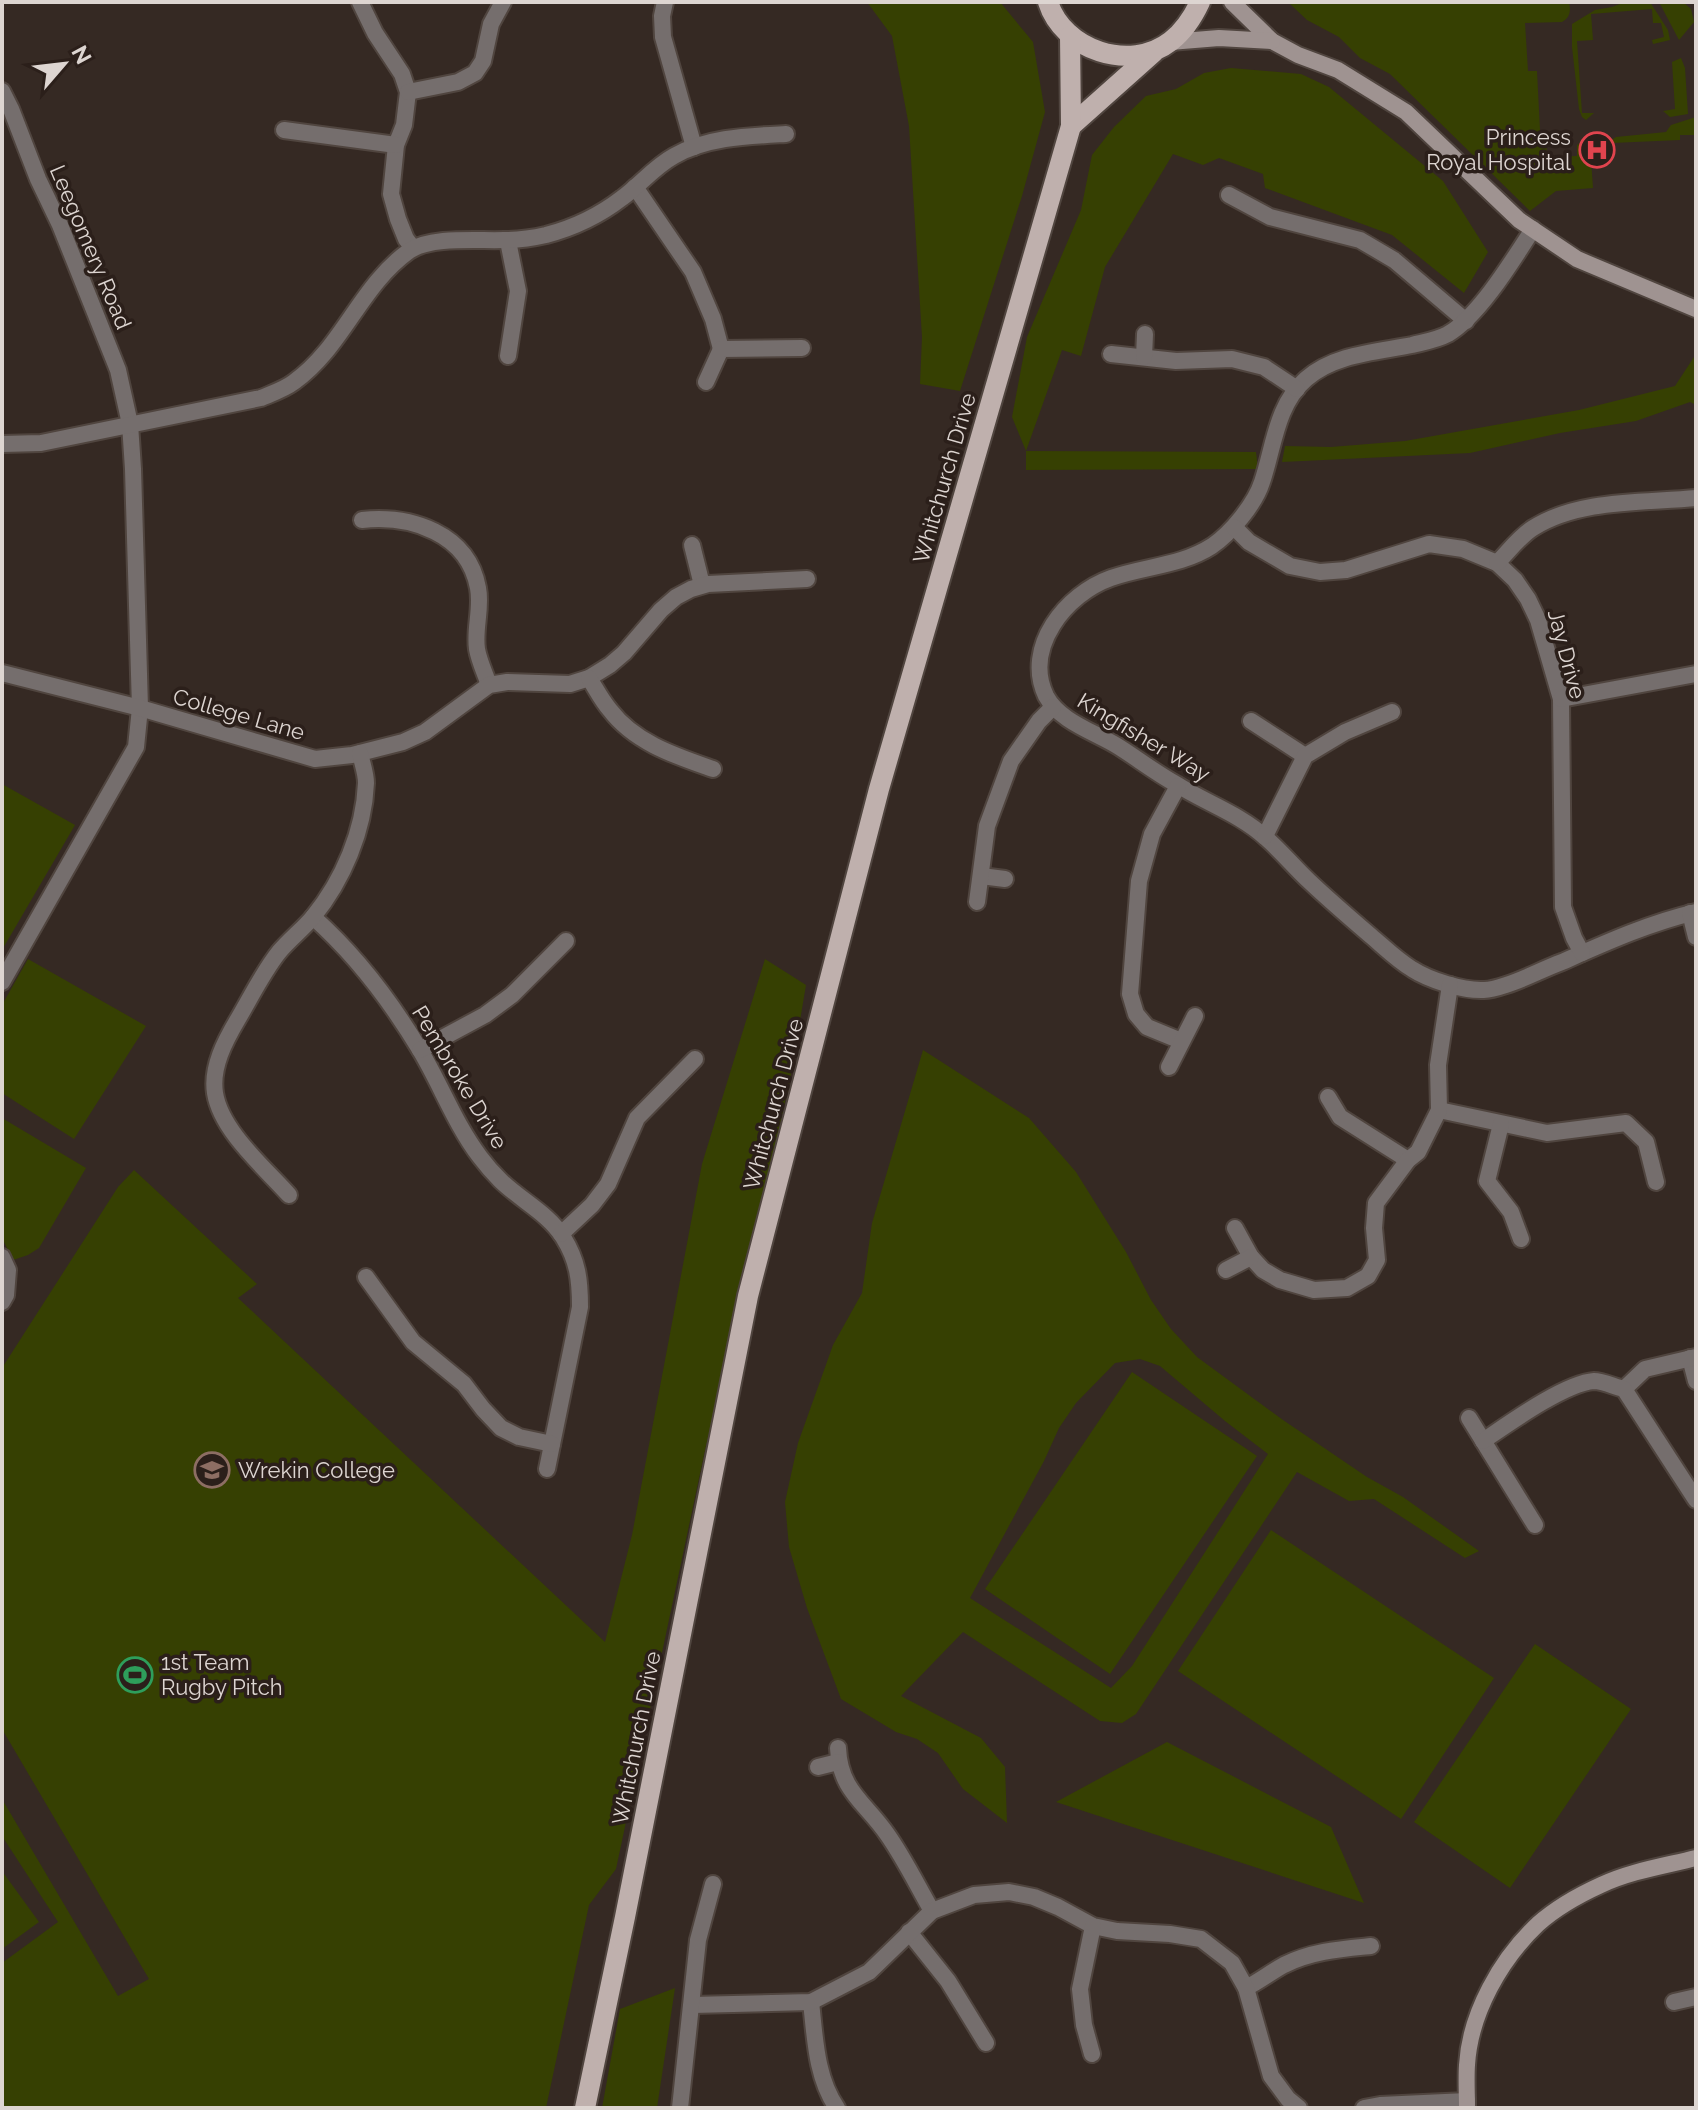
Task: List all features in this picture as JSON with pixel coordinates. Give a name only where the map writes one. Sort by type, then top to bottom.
[{"type":"main road","points":[[1071,126],[1191,22],[1200,2]]},
{"type":"main road","points":[[1047,5],[1070,36],[1086,46],[1112,54],[1140,54],[1164,45]]},
{"type":"main road","name":"Whitchurch Drive","points":[[585,2108],[748,1296],[879,789],[1071,126],[1070,36]]},
{"type":"street","points":[[360,2],[375,33],[402,74],[408,92],[404,125],[396,145],[391,194],[406,239],[413,248]]},
{"type":"street","points":[[408,92],[458,82],[475,73],[483,61],[491,24],[503,2]]},
{"type":"street","points":[[665,2],[663,37],[694,147]]},
{"type":"street","points":[[1232,2],[1272,41],[1338,70],[1406,112],[1519,220],[1577,259],[1696,309]]},
{"type":"street","points":[[1164,45],[1219,38],[1272,41]]},
{"type":"street","name":"Leegomery Road","points":[[2,91],[118,370],[130,424],[133,469],[140,708],[136,747],[2,982]]},
{"type":"street","points":[[284,130],[396,145]]},
{"type":"street","points":[[2,444],[41,443],[261,398],[292,384],[308,371],[329,349],[370,289],[413,248],[436,242],[508,241],[545,235],[577,225],[621,199],[675,155],[694,147],[745,136],[786,134]]},
{"type":"street","points":[[635,187],[693,272],[713,319],[721,349],[706,382]]},
{"type":"street","points":[[1229,195],[1270,217],[1360,240],[1394,260],[1466,321]]},
{"type":"street","name":"Kingfisher Way","points":[[1533,229],[1508,268],[1466,321],[1446,336],[1331,362],[1306,378],[1278,422],[1262,485],[1234,527],[1212,546],[1184,560],[1110,578],[1083,593],[1049,629],[1042,646],[1041,677],[1053,707],[1069,720],[1119,747],[1178,786],[1225,809],[1265,836],[1309,882],[1390,952],[1414,971],[1450,985],[1484,990],[1509,984],[1638,930],[1693,913]]},
{"type":"street","points":[[508,241],[518,291],[508,356]]},
{"type":"street","points":[[1144,357],[1145,334]]},
{"type":"street","points":[[721,349],[802,348]]},
{"type":"street","points":[[1111,354],[1176,361],[1232,359],[1264,367],[1297,389]]},
{"type":"street","points":[[1497,563],[1529,530],[1555,516],[1585,507],[1696,498]]},
{"type":"street","points":[[362,520],[379,518],[418,525],[445,536],[465,557],[479,591],[477,650],[489,685],[507,682],[570,684],[589,678],[624,653],[676,597],[702,585],[807,579]]},
{"type":"street","name":"Jay Drive","points":[[1234,527],[1249,542],[1290,566],[1320,572],[1346,570],[1429,544],[1463,549],[1497,563],[1515,580],[1538,620],[1561,699],[1563,907],[1582,953]]},
{"type":"street","points":[[692,545],[702,585]]},
{"type":"street","name":"College Lane","points":[[2,673],[140,708],[315,759],[360,753],[403,742],[444,720],[463,702],[489,685]]},
{"type":"street","points":[[1561,699],[1696,674]]},
{"type":"street","points":[[589,678],[611,712],[633,732],[666,753],[713,769]]},
{"type":"street","points":[[977,902],[987,826],[1011,761],[1039,721],[1053,707]]},
{"type":"street","points":[[1265,836],[1305,756],[1345,732],[1392,712]]},
{"type":"street","points":[[1251,721],[1305,756]]},
{"type":"street","points":[[289,1195],[237,1138],[225,1120],[215,1093],[217,1066],[225,1042],[279,953],[313,917],[338,881],[351,853],[358,831],[366,780],[360,753]]},
{"type":"street","points":[[1178,786],[1152,834],[1139,881],[1130,994],[1136,1014],[1147,1027],[1181,1041]]},
{"type":"street","points":[[981,876],[1005,879]]},
{"type":"street","points":[[1693,913],[1696,937]]},
{"type":"street","name":"Pembroke Drive","points":[[313,917],[361,964],[420,1050],[465,1136],[481,1158],[500,1181],[545,1216],[561,1234],[573,1255],[580,1281],[580,1307],[547,1469]]},
{"type":"street","points":[[420,1050],[485,1015],[512,995],[566,941]]},
{"type":"street","points":[[1235,1228],[1251,1257],[1263,1270],[1280,1280],[1314,1290],[1347,1288],[1368,1276],[1377,1260],[1374,1228],[1376,1203],[1408,1160],[1418,1152],[1439,1110],[1438,1065],[1450,985]]},
{"type":"street","points":[[1169,1067],[1195,1016]]},
{"type":"street","points":[[561,1234],[592,1205],[608,1184],[637,1118],[695,1059]]},
{"type":"street","points":[[1328,1097],[1340,1117],[1408,1160]]},
{"type":"street","points":[[1439,1110],[1547,1133],[1626,1123],[1646,1142],[1656,1182]]},
{"type":"street","points":[[1501,1124],[1487,1181],[1511,1212],[1521,1239]]},
{"type":"street","points":[[2,1257],[8,1270],[6,1295],[2,1302]]},
{"type":"street","points":[[1226,1270],[1251,1257]]},
{"type":"street","points":[[366,1277],[413,1342],[464,1384],[501,1428],[519,1437],[552,1444]]},
{"type":"street","points":[[1624,1389],[1645,1369],[1693,1358],[1696,1381]]},
{"type":"street","points":[[1483,1441],[1576,1387],[1595,1381],[1624,1389],[1696,1500]]},
{"type":"street","points":[[1469,1418],[1535,1525]]},
{"type":"street","points":[[818,1767],[838,1755],[845,1783],[886,1833],[932,1911]]},
{"type":"street","points":[[1364,2108],[1380,2105],[1467,2105],[1467,2063],[1474,2028],[1485,1998],[1521,1943],[1540,1923],[1603,1883],[1696,1858]]},
{"type":"street","points":[[680,2108],[698,1940],[713,1884]]},
{"type":"street","points":[[692,2005],[811,2002],[869,1972],[932,1911],[974,1895],[1009,1892],[1034,1897],[1093,1926],[1201,1939],[1232,1963],[1246,1988],[1271,2076],[1288,2105]]},
{"type":"street","points":[[1092,2054],[1084,2025],[1080,1989],[1093,1926]]},
{"type":"street","points":[[909,1932],[948,1981],[986,2043]]},
{"type":"street","points":[[1246,1988],[1284,1965],[1324,1951],[1371,1946]]},
{"type":"street","points":[[1674,2002],[1696,1997]]},
{"type":"street","points":[[811,2002],[820,2069],[837,2108]]},
{"type":"green space","points":[[867,2],[1000,2],[1033,42],[1045,112],[1022,196],[960,391],[920,384],[922,337],[909,126],[892,36]]},
{"type":"green space","points":[[1288,2],[1569,2],[1569,14],[1562,22],[1525,23],[1528,71],[1537,71],[1540,130],[1546,130],[1547,157],[1577,156],[1577,145],[1595,134],[1597,139],[1590,145],[1593,188],[1556,191],[1530,211],[1390,74],[1360,58],[1339,37],[1307,20]]},
{"type":"green space","points":[[1625,2],[1650,2],[1668,30],[1670,40],[1653,44],[1652,40],[1664,37],[1661,23],[1653,23],[1652,9],[1591,14],[1593,40],[1577,41],[1582,113],[1594,113],[1586,120],[1579,109],[1572,24],[1595,10]]},
{"type":"green space","points":[[1659,2],[1683,2],[1691,9],[1694,22],[1679,40]]},
{"type":"green space","points":[[1681,58],[1685,68],[1688,114],[1670,117],[1663,111],[1675,109],[1672,62]]},
{"type":"green space","points":[[1231,68],[1301,74],[1329,87],[1443,181],[1488,252],[1464,293],[1392,235],[1265,188],[1263,174],[1219,158],[1203,165],[1173,154],[1105,267],[1081,356],[1062,350],[1026,451],[1012,417],[1027,337],[1081,210],[1092,155],[1114,127],[1146,96],[1176,89],[1204,73]]},
{"type":"green space","points":[[1696,117],[1696,135],[1680,135],[1680,140],[1612,143],[1616,137],[1666,132],[1671,125]]},
{"type":"green space","points":[[1696,354],[1696,405],[1690,402],[1636,421],[1560,433],[1470,453],[1282,462],[1285,446],[1331,447],[1405,441],[1579,410],[1675,386]]},
{"type":"green space","points":[[1026,451],[1256,452],[1258,469],[1026,470]]},
{"type":"green space","points":[[2,784],[75,825],[2,950]]},
{"type":"green space","points":[[28,959],[146,1026],[74,1139],[2,1093],[2,1005]]},
{"type":"green space","name":"Wrekin College","points":[[765,959],[806,985],[790,1080],[704,1455],[616,1869],[589,1905],[546,2108],[2,2108],[2,1963],[58,1922],[2,1836],[2,1799],[118,1996],[149,1979],[2,1729],[2,1368],[118,1187],[134,1170],[257,1284],[238,1298],[605,1642],[632,1535],[702,1164]]},
{"type":"green space","points":[[923,1050],[1029,1118],[1076,1172],[1126,1252],[1151,1300],[1171,1329],[1197,1357],[1283,1420],[1367,1477],[1403,1497],[1479,1551],[1465,1558],[1374,1499],[1349,1501],[1297,1472],[1136,1714],[1122,1723],[1100,1721],[963,1632],[901,1696],[981,1738],[1005,1767],[1007,1823],[963,1789],[938,1753],[841,1699],[807,1608],[789,1547],[785,1502],[798,1443],[833,1345],[862,1293],[872,1223]],"holes":[[[1140,1359],[1160,1366],[1268,1454],[1132,1666],[1111,1688],[970,1598],[1059,1428],[1076,1403],[1115,1363]]]},
{"type":"green space","points":[[2,1118],[86,1168],[39,1248],[13,1260],[2,1238]]},
{"type":"green space","points":[[1132,1372],[1257,1456],[1110,1674],[985,1589]]},
{"type":"green space","points":[[1271,1530],[1494,1678],[1401,1819],[1178,1671]]},
{"type":"green space","points":[[1535,1644],[1631,1709],[1510,1888],[1414,1822]]},
{"type":"green space","points":[[1167,1742],[1331,1827],[1364,1903],[1056,1802]]},
{"type":"green space","points":[[2,1871],[39,1922],[2,1949]]},
{"type":"green space","points":[[675,1988],[657,2108],[602,2108],[620,2009]]},
{"type":"place","name":"Princess Royal Hospital","points":[[1597,150]]},
{"type":"place","name":"Wrekin College","points":[[212,1470]]},
{"type":"place","name":"1st Team Rugby Pitch","points":[[135,1675]]}]
